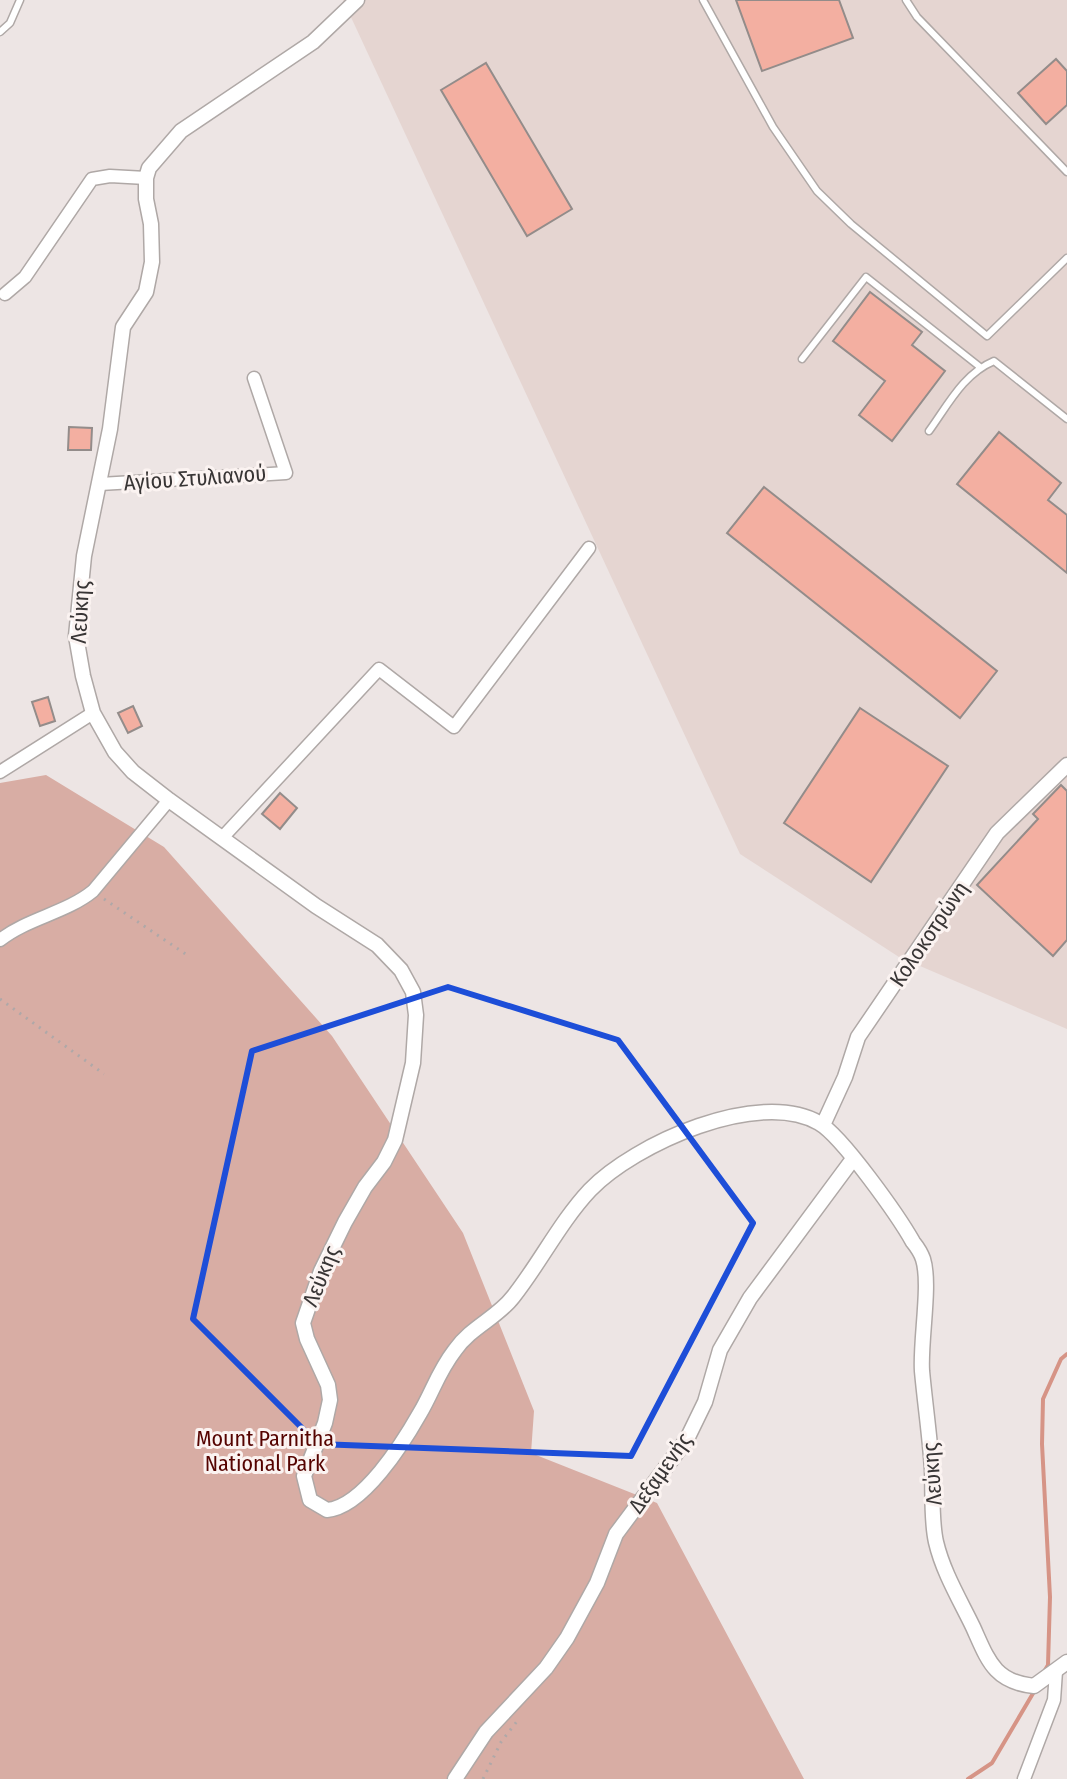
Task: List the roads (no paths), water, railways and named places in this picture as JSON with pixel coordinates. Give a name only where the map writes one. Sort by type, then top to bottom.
[{"type":"street","points":[[5,294],[25,277],[92,179],[110,176],[146,178],[159,153],[181,131],[313,42],[357,0]]},
{"type":"street","name":"Λεύκης","points":[[146,178],[152,262],[146,292],[123,327],[115,396],[84,556],[76,636],[93,713],[115,752],[133,772],[316,906],[377,945],[401,970],[413,992],[416,1015],[413,1063],[395,1140],[345,1222],[321,1271],[303,1323],[328,1385],[330,1400],[325,1423],[304,1476],[310,1500],[319,1508],[335,1510],[358,1497],[389,1461],[422,1412],[436,1378],[470,1331],[510,1302],[555,1235],[591,1190],[621,1165],[645,1150],[699,1127],[747,1115],[802,1116],[823,1125],[853,1159],[923,1258],[922,1371],[930,1434],[936,1541],[984,1651],[998,1674],[1016,1684],[1034,1686],[1062,1667]]},
{"type":"street","name":"Αγίου Στυλιανού","points":[[100,484],[286,473],[254,378]]},
{"type":"street","points":[[222,838],[379,669],[454,727],[589,548]]},
{"type":"street","points":[[0,772],[93,713]]},
{"type":"street","name":"Κολοκοτρώνη","points":[[823,1125],[845,1077],[858,1037],[997,833],[1067,765]]},
{"type":"street","points":[[0,940],[80,901],[93,891],[169,800]]},
{"type":"street","name":"Δεξαμενής","points":[[455,1779],[486,1732],[546,1668],[567,1638],[597,1583],[616,1534],[687,1439],[705,1402],[720,1350],[750,1298],[853,1159]]},
{"type":"street","points":[[1024,1779],[1054,1700],[1062,1667]]},
{"type":"lane","points":[[0,32],[10,23],[20,0]]},
{"type":"lane","points":[[703,0],[773,127],[817,191],[851,224],[987,336],[1067,258]]},
{"type":"lane","points":[[906,0],[917,17],[1067,172]]},
{"type":"lane","points":[[802,359],[866,277],[980,367]]},
{"type":"lane","points":[[929,431],[967,378],[994,361],[1067,419]]},
{"type":"waterway","points":[[1045,1670],[1048,1665],[1050,1597],[1042,1444],[1043,1399],[1061,1359],[1067,1354]]},
{"type":"waterway","points":[[968,1779],[992,1763],[1035,1690]]},
{"type":"park label","name":"Mount Parnitha National Park","points":[[265,1450]]}]
